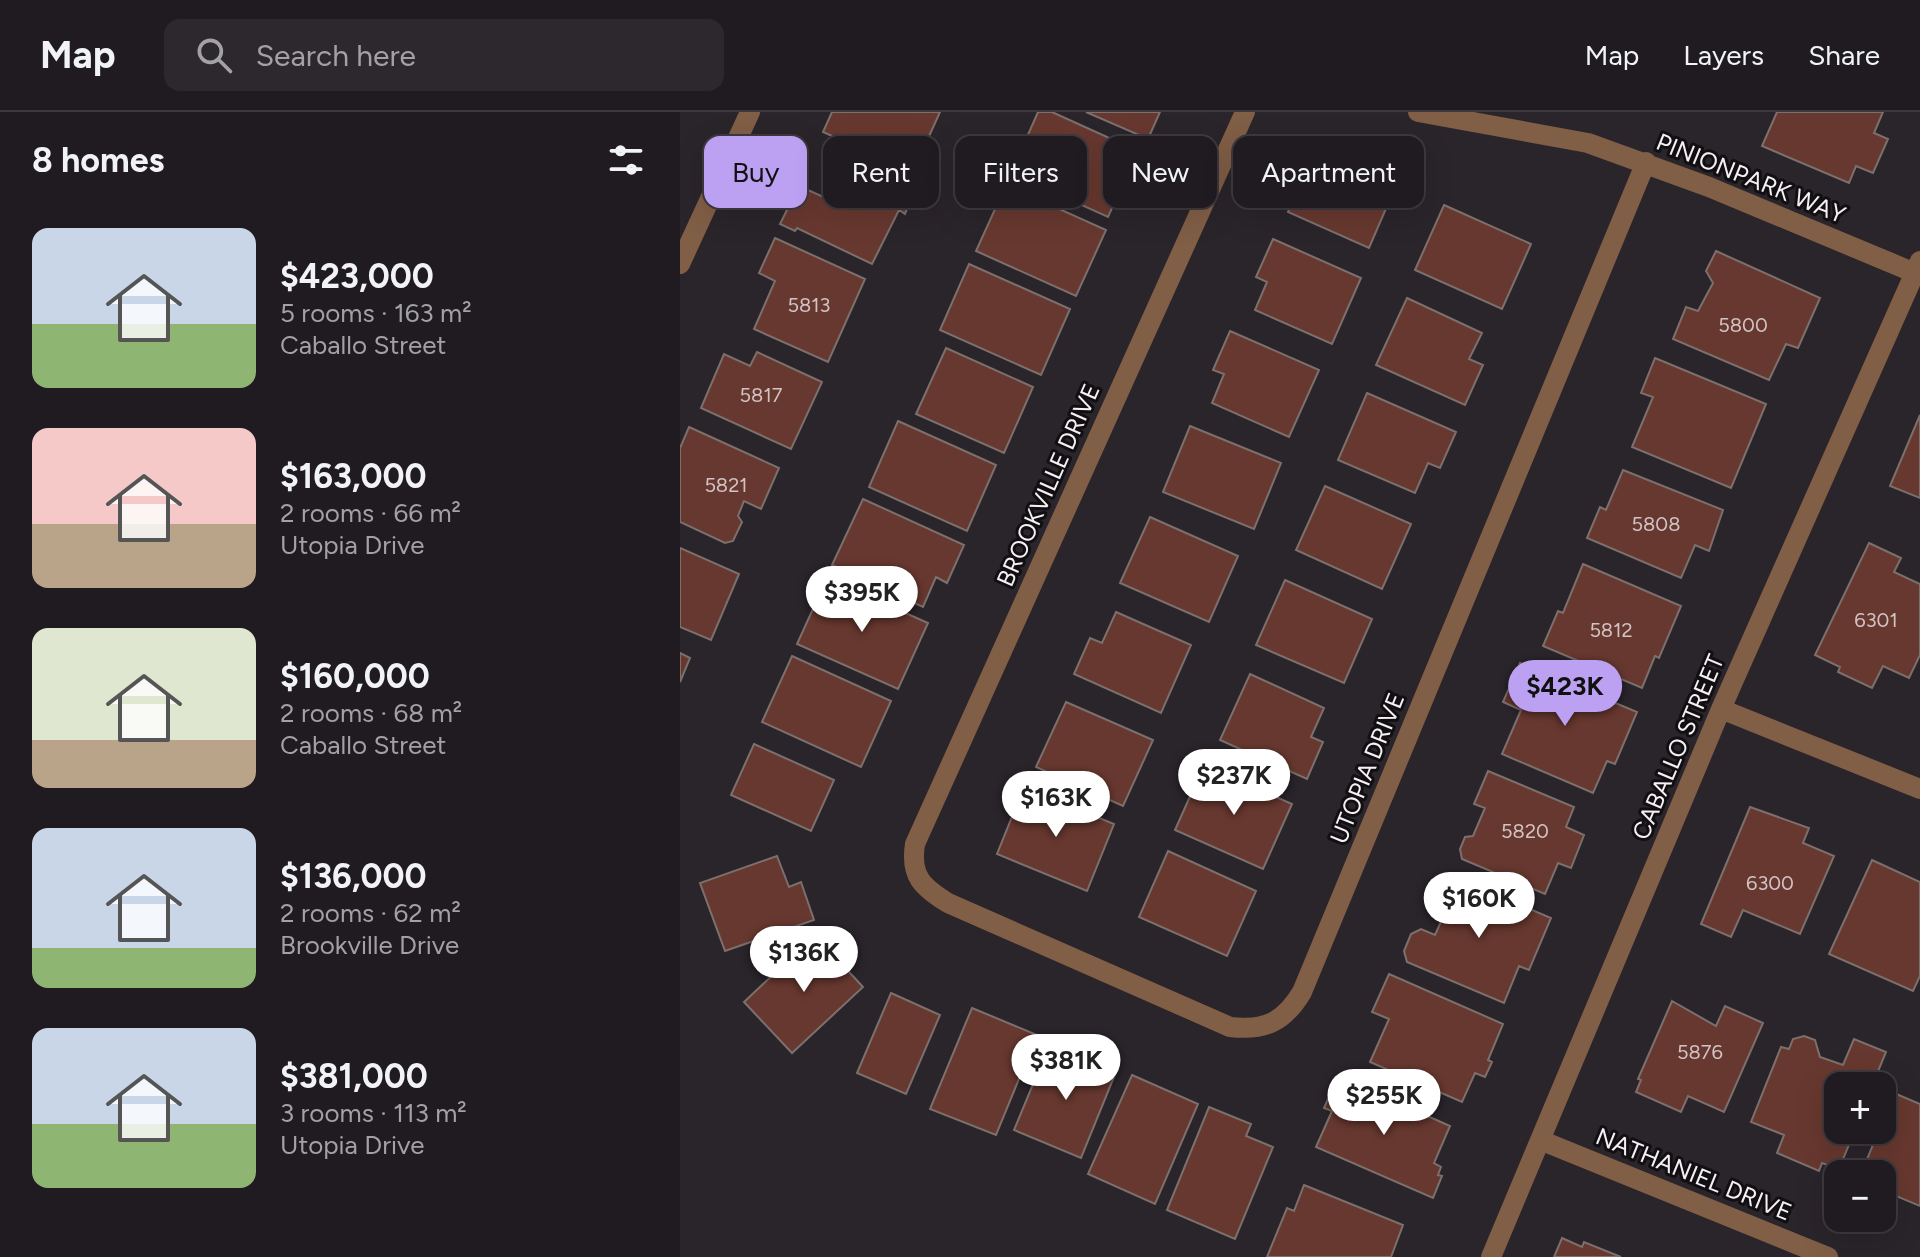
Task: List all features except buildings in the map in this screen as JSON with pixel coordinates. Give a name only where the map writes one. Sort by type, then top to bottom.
[{"type":"street","points":[[680,264],[750,112]]},
{"type":"street","name":"BROOKVILLE DRIVE","points":[[917,881],[912,863],[915,844],[1245,112]]},
{"type":"street","name":"PINIONPARK WAY","points":[[1418,112],[1588,143],[1646,162],[1918,270]]},
{"type":"street","name":"UTOPIA DRIVE","points":[[917,881],[948,903],[1230,1027],[1253,1029],[1273,1024],[1289,1013],[1302,992],[1646,162]]},
{"type":"street","name":"CABALLO STREET","points":[[1491,1257],[1721,709],[1918,270]]},
{"type":"street","points":[[1721,709],[1920,789]]},
{"type":"street","name":"NATHANIEL DRIVE","points":[[1540,1140],[1828,1257]]}]
